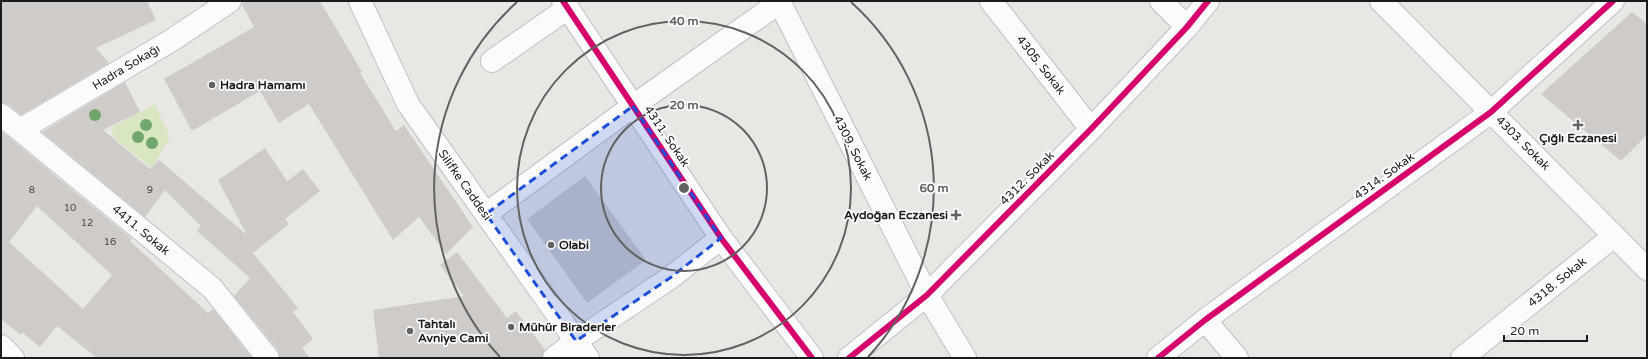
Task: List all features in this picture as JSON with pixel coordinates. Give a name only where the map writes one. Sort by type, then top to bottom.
[{"type":"street","name":"Hadra Sokağı","points":[[20,130],[172,40],[230,1]]},
{"type":"street","name":"Silifke Caddesi","points":[[360,1],[408,104],[582,349]]},
{"type":"street","name":"4305. Sokak","points":[[991,1],[1091,129]]},
{"type":"street","points":[[1161,1],[1186,27]]},
{"type":"street","name":"4312. Sokak","points":[[849,358],[927,295],[1091,129],[1186,27],[1208,1]]},
{"type":"street","name":"4303. Sokak","points":[[1381,1],[1647,269]]},
{"type":"street","name":"4314. Sokak","points":[[1158,358],[1204,320],[1491,112],[1613,1]]},
{"type":"street","points":[[486,214],[633,106],[779,2]]},
{"type":"street","name":"4309. Sokak","points":[[779,2],[927,295],[965,358]]},
{"type":"street","points":[[492,61],[566,5]]},
{"type":"street","name":"4311. Sokak","points":[[566,5],[722,238],[812,358]]},
{"type":"street","name":"4411. Sokak","points":[[1,116],[212,288],[268,358]]},
{"type":"street","name":"4318. Sokak","points":[[1462,358],[1614,236]]},
{"type":"street","points":[[554,358],[582,349],[722,238]]},
{"type":"street","points":[[1204,320],[1236,358]]},
{"type":"street","points":[[1,346],[13,358]]},
{"type":"highlighted area","points":[[633,106],[721,238],[670,278],[576,341],[486,214]]},
{"type":"green space","points":[[155,104],[170,137],[152,168],[115,139],[111,128]]},
{"type":"building","points":[[1,1],[147,1],[156,20],[96,48],[109,63],[21,115],[9,105],[1,103]]},
{"type":"building","points":[[242,1],[320,1],[362,72],[360,73],[396,131],[404,125],[473,227],[446,254],[419,217],[393,240],[309,104],[279,123],[260,91],[192,131],[164,79],[254,27],[242,5]]},
{"type":"building","points":[[1632,12],[1647,24],[1647,135],[1621,161],[1541,94]]},
{"type":"building","points":[[125,82],[140,112],[103,130],[150,169],[159,160],[247,235],[218,180],[265,148],[287,181],[303,169],[320,191],[285,219],[289,224],[253,253],[298,308],[293,312],[313,339],[302,348],[310,358],[280,358],[278,350],[234,296],[250,278],[197,231],[201,226],[165,190],[145,217],[42,132]]},
{"type":"building","points":[[1,131],[132,239],[130,241],[208,313],[213,309],[252,358],[97,358],[57,326],[40,347],[23,333],[21,335],[1,319]],"holes":[[[37,206],[112,275],[83,309],[9,242]]]},
{"type":"building","points":[[585,176],[646,260],[587,303],[527,219]]},
{"type":"building","points":[[457,252],[507,318],[516,311],[545,350],[542,358],[379,358],[373,310],[464,296],[440,265]]},
{"type":"cycle path","points":[[563,1],[721,238],[812,358]]},
{"type":"cycle path","points":[[849,358],[927,295],[1091,129],[1187,27],[1208,1]]},
{"type":"cycle path","points":[[1158,358],[1205,320],[1491,112],[1613,1]]},
{"type":"place","name":"Hadra Hamamı","points":[[212,85]]},
{"type":"place","name":"Çığlı Eczanesi","points":[[1578,125]]},
{"type":"place","name":"Aydoğan Eczanesi","points":[[956,215]]},
{"type":"place","name":"Olabi","points":[[551,245]]},
{"type":"place","name":"Mühür Biraderler","points":[[511,327]]},
{"type":"place","name":"Tahtalı Avniye Cami","points":[[410,331]]}]
